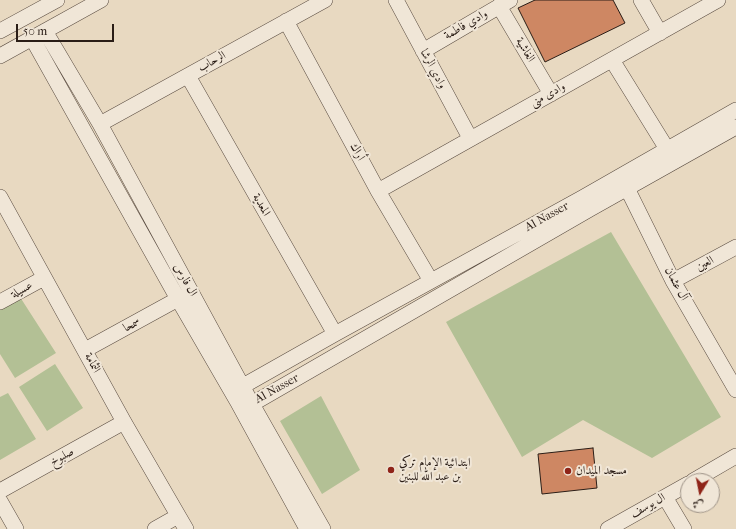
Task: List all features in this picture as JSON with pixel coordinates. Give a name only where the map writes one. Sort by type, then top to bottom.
[{"type":"street","points":[[0,31],[57,0]]},
{"type":"street","points":[[0,56],[101,0]]},
{"type":"street","name":"الرحاب","points":[[100,124],[325,0]]},
{"type":"street","name":"وادي الرشا","points":[[396,0],[470,138]]},
{"type":"street","points":[[641,0],[660,33]]},
{"type":"street","name":"وادى منى","points":[[378,191],[718,0]]},
{"type":"street","name":"وادي فاطمة","points":[[423,51],[504,3]]},
{"type":"street","name":"الغاشية","points":[[504,3],[551,94]]},
{"type":"street","name":"أراك","points":[[286,22],[378,191],[431,281]]},
{"type":"street","name":"ال فارس","points":[[39,35],[100,124],[244,386],[252,404],[323,529]]},
{"type":"street","name":"ال فارس","points":[[39,35],[178,299],[237,401],[307,529]]},
{"type":"street","points":[[612,60],[667,149]]},
{"type":"street","name":"المعدية","points":[[188,76],[335,334]]},
{"type":"street","name":"Al Nasser","points":[[736,110],[667,149],[624,182],[252,404],[237,401],[244,386],[431,281],[624,182],[736,127]]},
{"type":"street","name":"آل عثمان","points":[[624,182],[673,281],[736,390]]},
{"type":"street","name":"الثمامة","points":[[0,197],[124,422],[182,523]]},
{"type":"street","name":"العين","points":[[673,281],[736,246]]},
{"type":"street","name":"عسيلة","points":[[0,302],[44,278]]},
{"type":"street","name":"سمحا","points":[[85,350],[178,299]]},
{"type":"street","name":"صلبوخ","points":[[0,491],[124,422]]},
{"type":"street","points":[[707,473],[736,456]]},
{"type":"street","name":"ال يوسف","points":[[608,529],[680,489]]},
{"type":"street","points":[[665,497],[684,529]]},
{"type":"street","points":[[0,501],[16,529]]},
{"type":"street","points":[[155,529],[182,523]]},
{"type":"green space","points":[[611,232],[721,417],[652,458],[583,420],[522,457],[446,322]]},
{"type":"green space","points":[[20,297],[56,353],[15,378],[0,354],[0,310]]},
{"type":"green space","points":[[55,364],[83,408],[47,431],[19,387]]},
{"type":"green space","points":[[8,393],[36,439],[0,460],[0,397]]},
{"type":"green space","points":[[321,396],[360,470],[322,494],[280,421]]},
{"type":"building","points":[[535,0],[613,0],[625,23],[545,62],[518,8]]},
{"type":"building","name":"مسجد الميدان","points":[[593,448],[597,488],[542,494],[538,454]]},
{"type":"place","name":"ابتدائية الإمام تركي بن عبد الله للبنين","points":[[391,470]]},
{"type":"place","name":"مسجد الميدان","points":[[568,471]]}]
